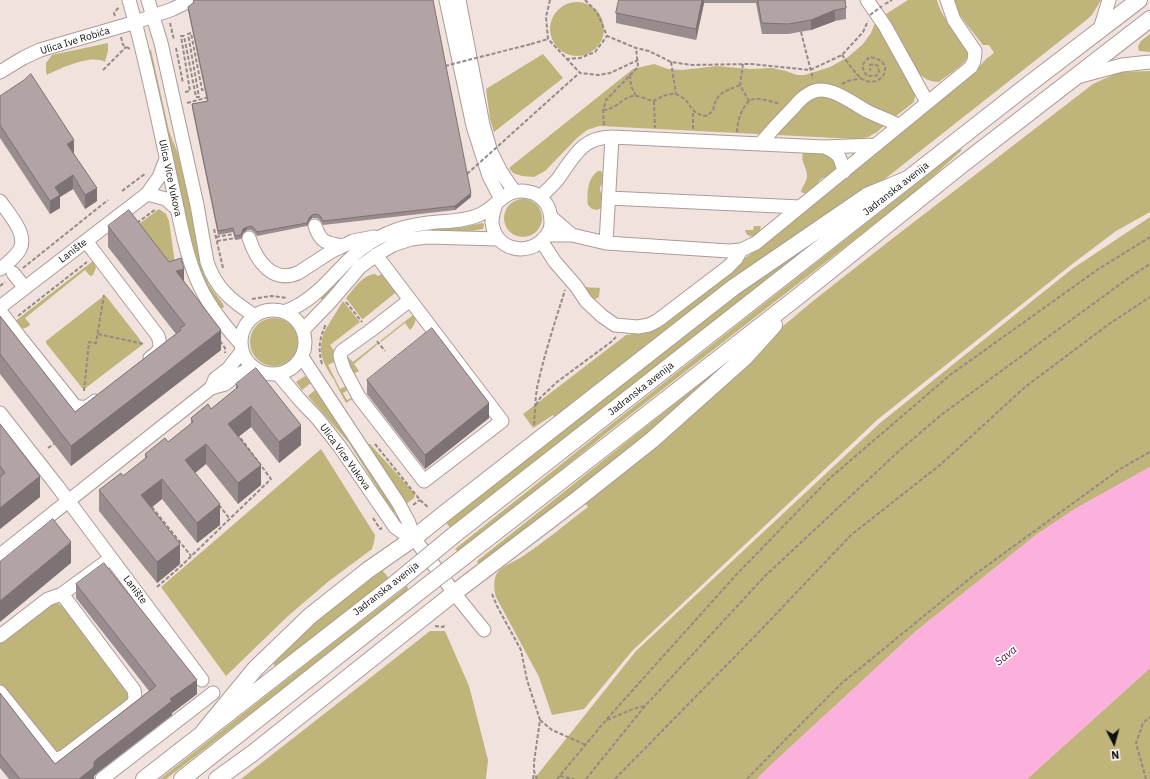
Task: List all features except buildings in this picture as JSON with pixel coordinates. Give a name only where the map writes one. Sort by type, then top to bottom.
[{"type":"main road","name":"Jadranska avenija","points":[[144,779],[397,582],[454,535],[908,179],[1139,0]]},
{"type":"main road","points":[[182,779],[800,295],[959,167],[1150,19]]},
{"type":"main road","points":[[204,731],[255,669],[310,616],[368,570],[414,538],[734,287],[868,196],[908,179]]},
{"type":"main road","points":[[217,779],[259,748],[454,593],[579,498],[652,440],[744,358],[800,295]]},
{"type":"street","name":"Ulica Vice Vukova","points":[[148,0],[161,43],[210,270],[218,284],[228,296],[236,304],[255,316]]},
{"type":"street","points":[[249,238],[263,265],[273,273],[285,277],[292,276],[332,251],[353,241],[384,235],[410,226],[468,219],[481,214],[499,202],[507,194],[514,191],[524,190],[532,192],[540,197],[550,210],[551,226],[545,238],[534,247],[524,250],[514,249],[498,239],[494,230],[492,222],[493,213],[499,202],[473,126],[446,0]]},
{"type":"street","points":[[459,0],[483,125],[491,152],[501,172],[514,191]]},
{"type":"street","points":[[867,0],[885,26],[928,102]]},
{"type":"street","points":[[545,238],[572,235],[606,243],[718,250],[741,250],[756,243],[971,67],[974,61],[975,51],[954,20],[947,0]]},
{"type":"street","points":[[1100,29],[1110,0]]},
{"type":"street","name":"Ulica Vice Vukova","points":[[124,2],[136,22],[178,210],[197,281],[216,314],[241,347]]},
{"type":"street","name":"Ulica Ive Robića","points":[[0,72],[40,50],[187,6]]},
{"type":"street","points":[[1073,78],[1122,65],[1150,62]]},
{"type":"street","points":[[760,144],[799,102],[810,93],[818,90],[830,91],[869,112],[900,126]]},
{"type":"street","points":[[540,197],[559,178],[571,160],[585,144],[608,132],[760,144],[824,147],[876,145]]},
{"type":"street","points":[[606,243],[608,132]]},
{"type":"street","points":[[824,147],[835,152],[840,157],[844,172]]},
{"type":"street","name":"Lanište","points":[[0,307],[147,194],[159,177],[166,159]]},
{"type":"street","points":[[147,194],[166,199],[178,210]]},
{"type":"street","points":[[608,198],[800,207]]},
{"type":"street","points":[[0,201],[19,228],[22,241],[20,250],[7,267],[25,288]]},
{"type":"street","points":[[551,217],[572,235]]},
{"type":"street","points":[[315,226],[318,234],[324,241],[329,244],[343,246]]},
{"type":"street","points":[[284,312],[299,305],[312,296],[358,252],[384,235]]},
{"type":"street","points":[[303,330],[330,302],[360,267],[376,255],[397,244],[418,238],[439,237],[498,239]]},
{"type":"street","points":[[545,238],[555,262],[576,286],[586,301],[602,316],[615,325],[629,327],[649,325],[657,321],[728,267],[736,259],[741,250]]},
{"type":"street","points":[[86,241],[158,336],[160,341],[160,348],[158,352],[140,366]]},
{"type":"street","points":[[376,255],[502,421],[424,481],[359,397],[344,369],[340,355],[342,351],[410,300]]},
{"type":"street","points":[[0,310],[75,406],[80,408],[87,407],[105,393]]},
{"type":"street","points":[[277,310],[284,312],[294,318],[303,330],[305,340],[302,357],[296,365],[288,370],[278,374],[263,373],[253,368],[248,362],[241,347],[241,336],[247,323],[262,312],[277,310]]},
{"type":"street","points":[[211,388],[215,380],[228,369],[241,347]]},
{"type":"street","name":"Ulica Vice Vukova","points":[[302,357],[404,512],[414,538],[454,593],[484,630]]},
{"type":"street","points":[[0,555],[211,388],[225,384],[234,377],[253,368]]},
{"type":"street","name":"Ulica Vice Vukova","points":[[278,374],[299,400],[318,419],[340,447],[395,527],[406,535],[414,538]]},
{"type":"street","name":"Lanište","points":[[0,413],[202,680]]},
{"type":"street","points":[[0,636],[48,599],[62,594],[111,558]]},
{"type":"street","points":[[0,692],[53,758],[57,759],[63,757],[134,702],[136,697],[134,690],[62,594]]},
{"type":"street","points":[[102,779],[213,693]]},
{"type":"path","points":[[550,0],[546,16],[548,39],[578,74]]},
{"type":"path","points":[[585,0],[597,12],[607,36],[636,48],[649,51],[671,62],[692,65],[743,64],[810,70],[842,55],[863,32],[870,14],[892,0]]},
{"type":"path","points":[[115,17],[114,13],[124,2]]},
{"type":"path","points":[[801,32],[814,84]]},
{"type":"path","points":[[185,92],[190,91],[181,36],[184,36],[196,97],[199,97],[188,34],[191,33],[202,90],[208,89],[211,102]]},
{"type":"path","points":[[566,59],[580,58],[595,52],[607,36]]},
{"type":"path","points":[[439,67],[548,39]]},
{"type":"path","points":[[103,70],[126,47]]},
{"type":"path","points":[[608,132],[603,110],[606,100],[638,67],[636,48]]},
{"type":"path","points":[[842,55],[862,78],[870,82],[878,81],[883,77],[886,68],[884,62],[878,58],[870,57],[862,66],[864,71],[867,76],[871,77],[876,76],[878,72],[878,66],[874,64],[870,65],[870,71]]},
{"type":"path","points":[[466,174],[578,74],[610,73],[638,60]]},
{"type":"path","points":[[671,62],[676,94]]},
{"type":"path","points":[[743,64],[740,85],[749,101]]},
{"type":"path","points":[[630,75],[631,86],[636,96]]},
{"type":"path","points":[[839,86],[848,81],[862,78]]},
{"type":"path","points":[[603,110],[609,110],[629,97],[636,96],[654,101],[663,96],[676,94],[688,102],[698,115],[706,116],[713,111],[718,96],[725,91],[740,85]]},
{"type":"path","points":[[187,103],[210,97]]},
{"type":"path","points":[[736,135],[739,117],[749,101],[755,99],[782,105]]},
{"type":"path","points":[[654,101],[655,131]]},
{"type":"path","points":[[693,110],[693,133]]},
{"type":"path","points":[[122,191],[147,172]]},
{"type":"path","points":[[7,267],[108,200]]},
{"type":"path","points":[[133,226],[160,206]]},
{"type":"path","points":[[216,237],[234,234]]},
{"type":"path","points":[[557,779],[606,720],[736,574],[830,478],[950,375],[1097,270],[1150,237]]},
{"type":"path","points":[[217,241],[235,238]]},
{"type":"path","points":[[13,320],[91,258]]},
{"type":"path","points":[[221,260],[225,274]]},
{"type":"path","points":[[586,779],[646,706],[765,576],[899,451],[941,415],[1150,264]]},
{"type":"path","points":[[533,430],[537,388],[566,284]]},
{"type":"path","points":[[84,392],[89,342],[96,343],[104,295]]},
{"type":"path","points":[[251,299],[271,296],[291,298]]},
{"type":"path","points":[[615,779],[752,640],[851,535],[940,465],[1025,387],[1109,324],[1150,297]]},
{"type":"path","points":[[343,298],[367,327]]},
{"type":"path","points":[[98,334],[144,344]]},
{"type":"path","points":[[535,406],[540,398],[557,382],[616,337]]},
{"type":"path","points":[[376,339],[385,351]]},
{"type":"path","points":[[219,340],[225,348],[224,358]]},
{"type":"path","points":[[157,587],[271,479],[239,436]]},
{"type":"path","points":[[48,448],[54,444]]},
{"type":"path","points":[[747,779],[842,683],[962,585],[1120,469],[1150,452]]},
{"type":"path","points":[[409,508],[420,500],[430,510]]},
{"type":"path","points":[[216,502],[229,518]]},
{"type":"path","points":[[152,507],[191,556]]},
{"type":"path","points":[[372,517],[380,529]]},
{"type":"path","points":[[492,594],[521,650],[527,680],[540,720],[533,779]]},
{"type":"path","points":[[606,720],[633,709],[646,706]]},
{"type":"path","points":[[1146,779],[1136,743],[1143,723],[1150,717]]},
{"type":"path","points":[[540,720],[552,730],[586,745]]},
{"type":"path","points":[[534,771],[537,779]]},
{"type":"path","points":[[560,776],[574,779]]},
{"type":"shaded area","points":[[908,0],[937,0],[942,12],[967,49],[968,54],[966,60],[939,82],[926,79],[917,71],[886,14]]},
{"type":"shaded area","points":[[952,0],[1101,0],[1092,15],[1084,22],[886,178],[556,419],[553,415],[533,428],[523,414],[626,335],[641,333],[651,328],[760,247],[972,75],[986,59],[994,53],[989,45],[983,45],[961,17]]},
{"type":"shaded area","points":[[577,2],[587,4],[596,10],[602,19],[604,29],[602,39],[596,48],[587,54],[577,56],[567,54],[558,48],[552,39],[550,29],[552,19],[558,10],[567,4]]},
{"type":"shaded area","points":[[875,23],[881,26],[913,88],[915,96],[914,102],[877,132],[868,137],[856,139],[599,126],[587,130],[577,138],[545,171],[534,177],[522,176],[513,173],[509,168],[633,69],[654,64],[668,69],[682,70],[717,66],[750,69],[772,68],[797,75],[805,75],[830,67],[848,57],[863,44],[871,33]]},
{"type":"shaded area","points":[[1150,34],[1150,52],[1139,51],[1138,46],[1141,41]]},
{"type":"shaded area","points":[[108,43],[108,51],[105,62],[99,60],[84,61],[47,75],[46,63],[52,55]]},
{"type":"shaded area","points":[[151,50],[169,131],[178,154],[203,272],[209,285],[223,304],[224,307],[222,308],[219,308],[206,287],[195,257],[148,51]]},
{"type":"shaded area","points":[[543,54],[563,78],[494,132],[490,119],[486,89]]},
{"type":"shaded area","points":[[1150,71],[1150,212],[1116,231],[1071,265],[877,420],[632,651],[584,709],[552,715],[539,677],[496,597],[494,582],[499,570],[540,544],[588,507],[585,503],[813,301],[1093,84],[1119,72]]},
{"type":"shaded area","points":[[960,149],[962,150],[918,190],[608,432],[459,553],[455,549],[604,430]]},
{"type":"shaded area","points":[[821,151],[837,162],[836,169],[831,175],[821,179],[810,192],[801,192],[807,176],[802,159],[803,153]]},
{"type":"shaded area","points":[[601,171],[604,176],[604,181],[600,187],[603,197],[603,207],[597,210],[592,209],[588,205],[588,186],[594,174]]},
{"type":"shaded area","points":[[519,199],[527,199],[537,204],[541,211],[541,225],[537,232],[527,237],[519,237],[509,232],[507,229],[504,222],[504,214],[509,204],[512,202]]},
{"type":"shaded area","points":[[159,209],[166,214],[169,221],[176,271],[139,224]]},
{"type":"shaded area","points":[[1150,217],[1150,467],[1077,508],[1036,535],[915,632],[757,779],[534,779],[636,651],[880,423],[1072,269]]},
{"type":"shaded area","points":[[482,223],[484,224],[483,229],[464,232],[411,234],[323,301],[320,298],[359,258],[376,245],[398,234],[430,229],[460,228]]},
{"type":"shaded area","points":[[754,226],[761,226],[759,233],[753,237],[748,235],[745,230],[753,230]]},
{"type":"shaded area","points":[[803,247],[804,250],[451,529],[444,520],[751,282]]},
{"type":"shaded area","points":[[93,261],[96,268],[93,275],[90,276],[85,270],[25,318],[30,325],[22,328],[14,322]]},
{"type":"shaded area","points":[[383,273],[402,298],[401,300],[395,293],[362,319],[346,298],[366,277],[375,274],[378,276]]},
{"type":"shaded area","points":[[583,287],[600,288],[599,297],[593,300]]},
{"type":"shaded area","points":[[106,296],[138,337],[142,345],[83,389],[46,343],[46,341],[101,298]]},
{"type":"shaded area","points":[[343,301],[360,322],[330,345],[335,352],[336,361],[328,365],[340,389],[348,385],[350,389],[343,393],[347,400],[353,397],[354,398],[346,403],[324,363],[321,352],[324,332]]},
{"type":"shaded area","points":[[408,308],[416,317],[411,329],[410,330],[405,323],[381,342],[380,341],[413,315]]},
{"type":"shaded area","points":[[269,318],[279,318],[291,325],[298,337],[298,347],[291,359],[279,366],[269,366],[261,362],[254,355],[250,347],[250,337],[254,329],[261,322]]},
{"type":"shaded area","points":[[377,343],[378,344],[354,364],[359,371],[355,373],[352,372],[346,360],[347,356],[353,362]]},
{"type":"shaded area","points":[[305,376],[311,383],[302,390],[296,382]]},
{"type":"shaded area","points":[[707,378],[710,382],[663,421],[479,566],[477,561]]},
{"type":"shaded area","points":[[315,390],[355,446],[396,512],[393,513],[349,443],[308,396]]},
{"type":"shaded area","points":[[368,444],[370,444],[415,494],[414,498],[406,504]]},
{"type":"shaded area","points":[[321,449],[375,535],[372,549],[329,581],[288,616],[226,676],[161,587]]},
{"type":"shaded area","points":[[381,569],[389,578],[275,667],[273,663],[300,633]]},
{"type":"shaded area","points":[[407,586],[409,591],[166,779],[160,779],[347,632]]},
{"type":"shaded area","points":[[55,601],[63,607],[128,692],[128,699],[64,750],[57,752],[52,748],[0,684],[0,639]]},
{"type":"shaded area","points":[[430,631],[445,631],[469,686],[488,760],[486,779],[241,779]]},
{"type":"shaded area","points":[[1150,668],[1150,779],[1027,779]]},
{"type":"water","name":"Sava","points":[[1150,467],[1150,668],[1027,779],[757,779],[915,632],[1036,535],[1076,508]]}]
